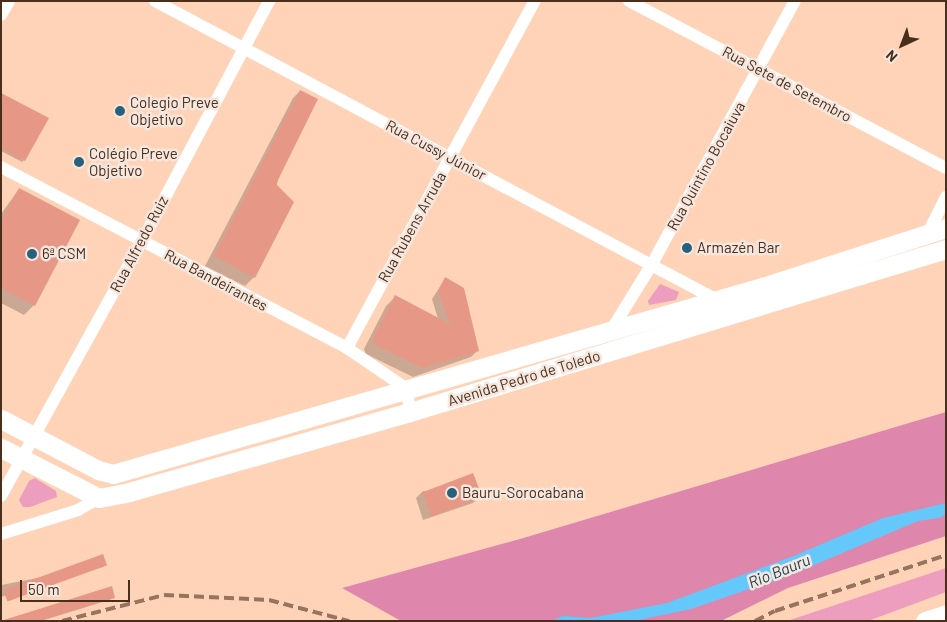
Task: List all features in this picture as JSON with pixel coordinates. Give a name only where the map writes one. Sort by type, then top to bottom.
[{"type":"main road","name":"Avenida Pedro de Toledo","points":[[99,498],[410,412],[765,295],[928,233],[946,228]]},
{"type":"main road","name":"Avenida Pedro de Toledo","points":[[34,436],[98,470],[113,474],[717,300],[765,295],[946,249]]},
{"type":"main road","points":[[1,419],[34,436]]},
{"type":"main road","points":[[1,448],[99,498]]},
{"type":"main road","points":[[925,621],[946,614]]},
{"type":"street","points":[[1,15],[8,1]]},
{"type":"street","name":"Rua Cussy Júnior","points":[[155,1],[717,300]]},
{"type":"street","name":"Rua Alfredo Ruiz","points":[[1,496],[142,241],[269,1]]},
{"type":"street","name":"Rua Rubens Arruda","points":[[347,348],[536,1]]},
{"type":"street","name":"Rua Sete de Setembro","points":[[629,1],[946,168]]},
{"type":"street","name":"Rua Quintino Bocaiuva","points":[[612,329],[652,264],[795,1]]},
{"type":"street","name":"Rua Bandeirantes","points":[[1,167],[347,348],[406,389]]},
{"type":"street","points":[[919,256],[946,197]]},
{"type":"street","points":[[406,389],[410,412]]},
{"type":"street","points":[[1,534],[78,510],[99,498]]},
{"type":"shaded area","points":[[660,284],[679,292],[676,300],[649,305],[648,301]]},
{"type":"shaded area","points":[[946,412],[946,536],[788,588],[721,621],[401,621],[342,588],[520,539]]},
{"type":"shaded area","points":[[35,478],[56,491],[57,497],[30,507],[23,507],[19,500],[29,481]]},
{"type":"shaded area","points":[[946,568],[946,592],[868,621],[787,621]]},
{"type":"water","name":"Rio Bauru","points":[[946,503],[946,514],[939,518],[918,521],[793,574],[691,609],[634,621],[551,621],[563,616],[591,618],[667,603],[796,555],[883,518]]},
{"type":"building","points":[[300,90],[318,99],[276,184],[294,202],[255,278],[214,256]]},
{"type":"building","points":[[1,93],[49,118],[25,161],[1,148]]},
{"type":"building","name":"6ª CSM","points":[[19,188],[80,220],[35,306],[1,288],[1,221]]},
{"type":"building","points":[[445,277],[464,288],[479,351],[423,368],[375,345],[373,339],[395,295],[450,324],[438,291]]},
{"type":"building","name":"Bauru-Sorocabana","points":[[473,473],[482,497],[432,517],[423,492]]},
{"type":"building","points":[[103,554],[107,565],[7,602],[3,590]]},
{"type":"building","points":[[112,586],[115,598],[39,621],[1,621]]},
{"type":"railway","points":[[755,621],[775,611],[946,555]]},
{"type":"railway","points":[[62,621],[164,595],[269,600],[349,621]]},
{"type":"place","name":"Colegio Preve Objetivo","points":[[120,111]]},
{"type":"place","name":"Colégio Preve Objetivo","points":[[79,162]]},
{"type":"place","name":"Armazén Bar","points":[[687,248]]},
{"type":"place","name":"6ª CSM","points":[[32,254]]},
{"type":"place","name":"Bauru-Sorocabana","points":[[452,493]]}]
